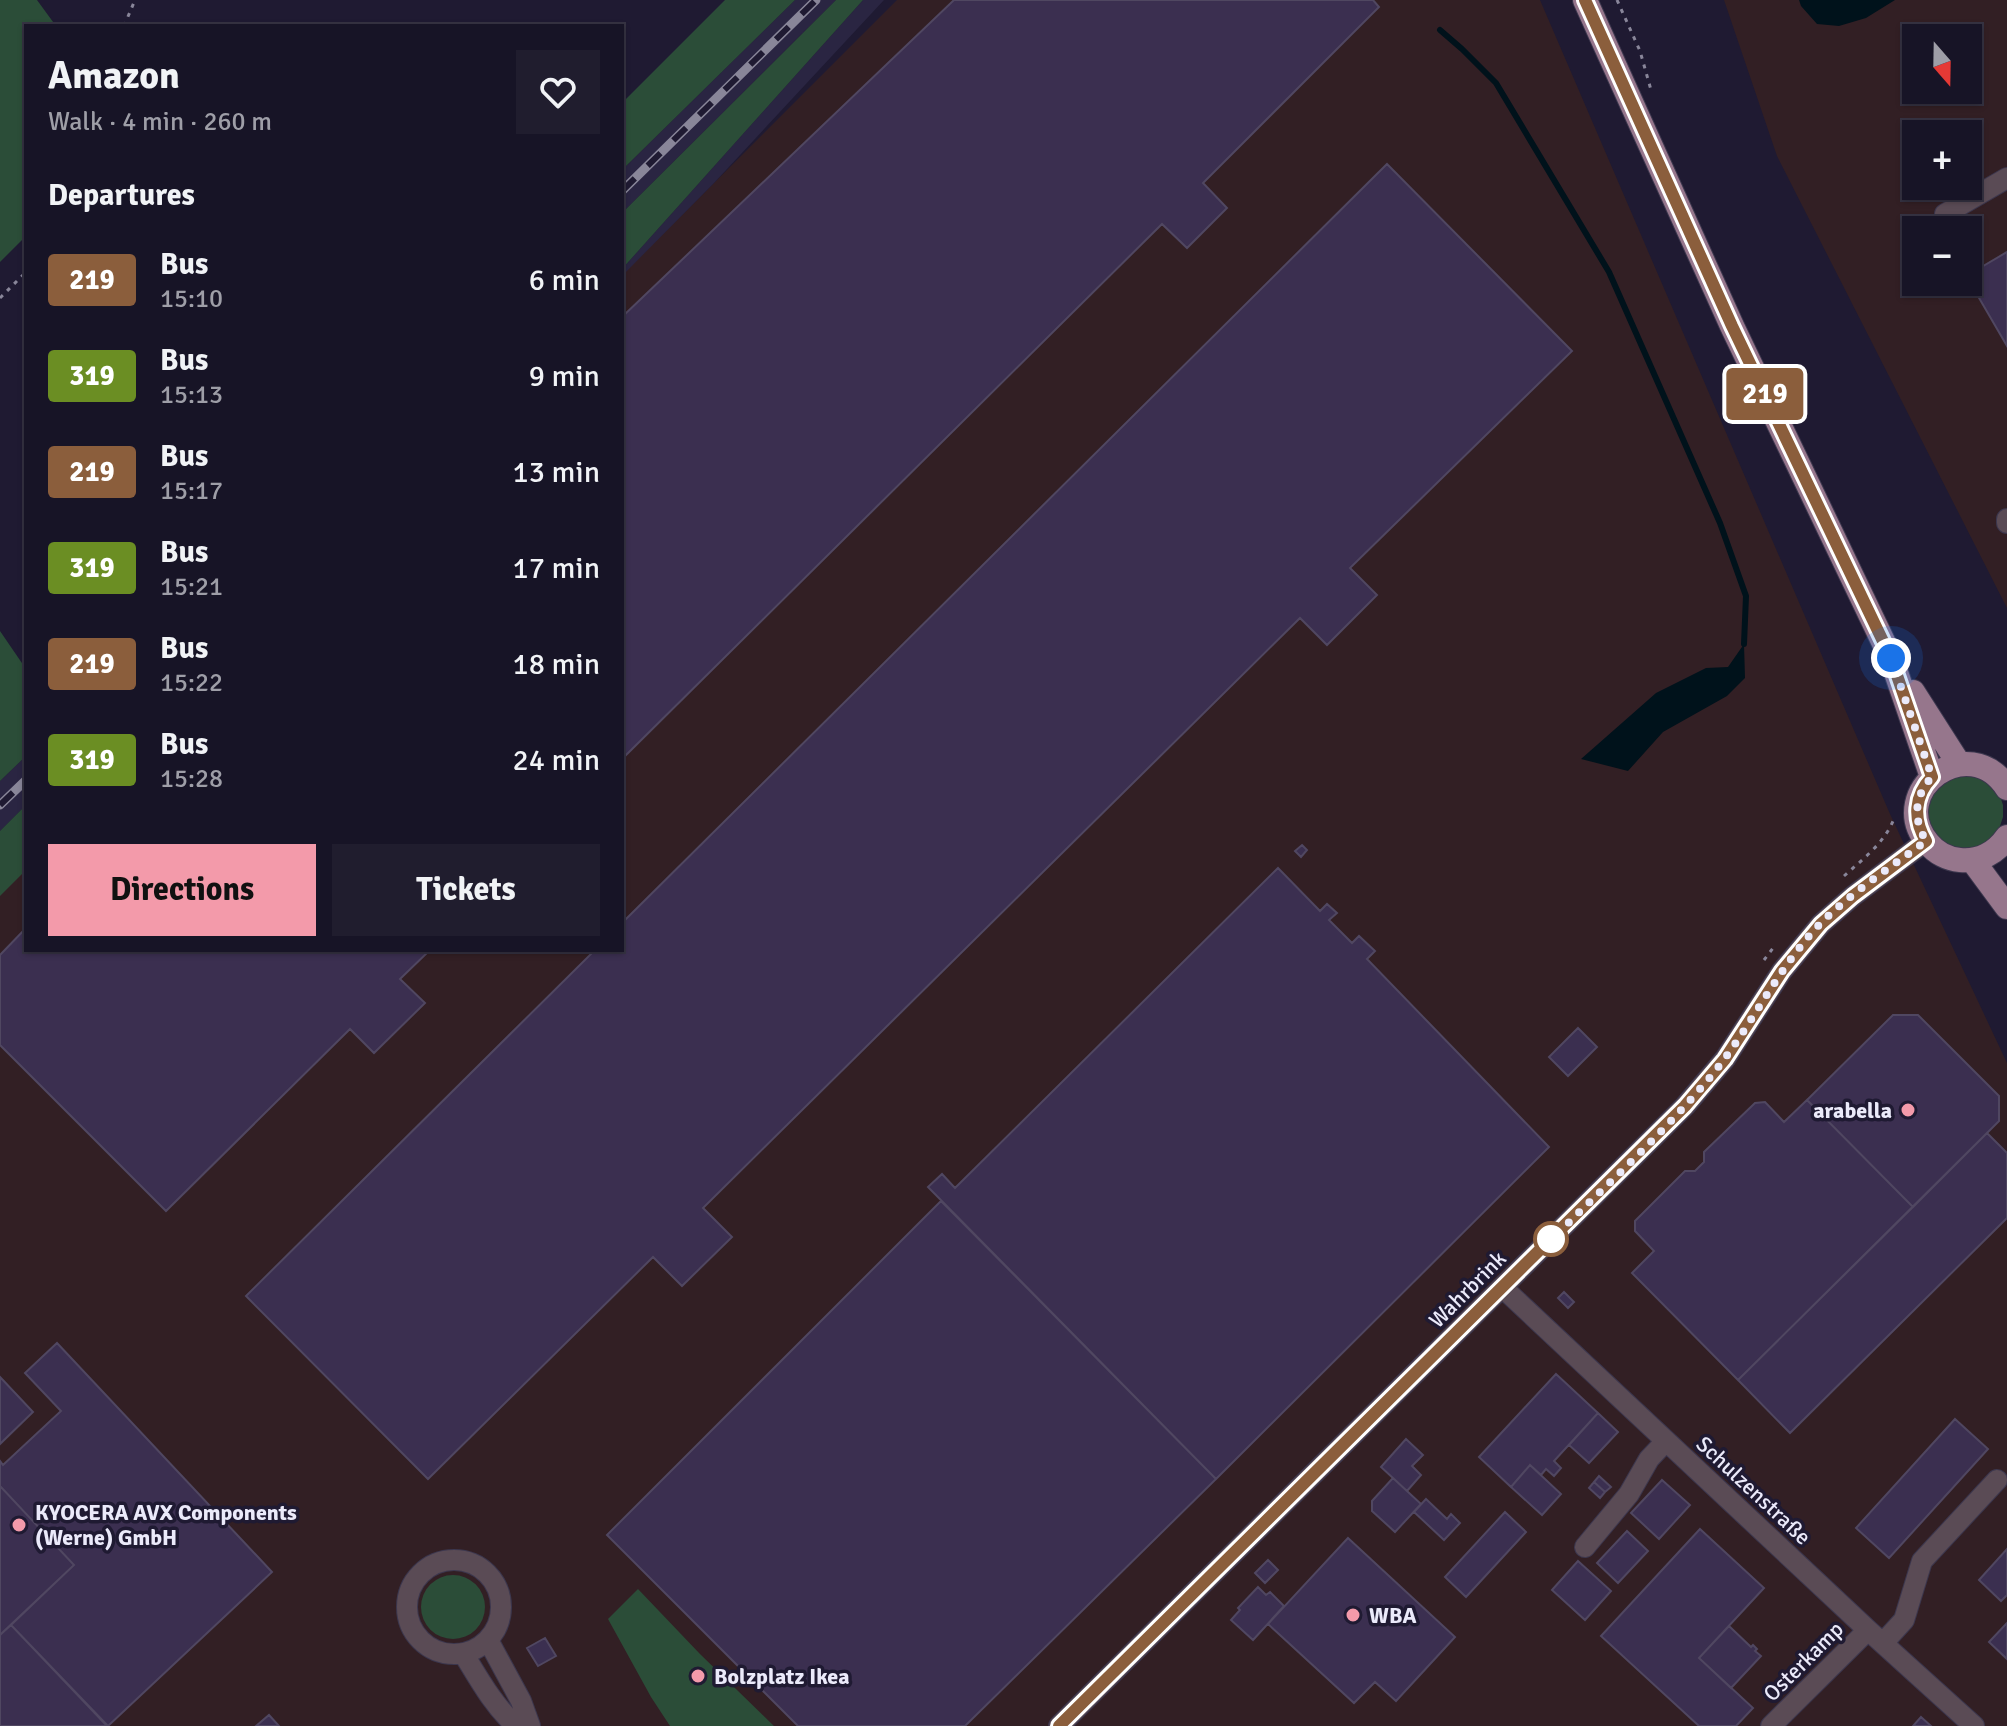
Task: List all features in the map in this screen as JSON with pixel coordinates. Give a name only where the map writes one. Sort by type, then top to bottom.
[{"type":"main road","points":[[1585,0],[1732,326],[1891,658],[1932,777]]},
{"type":"main road","points":[[1891,658],[1959,764]]},
{"type":"main road","points":[[2005,850],[1973,861],[1943,856],[1926,841],[1917,821],[1917,811],[1922,790],[1932,777],[1945,768],[1959,764],[1982,766],[1993,772],[2007,788]]},
{"type":"main road","points":[[1973,861],[2007,907]]},
{"type":"street","points":[[1945,214],[2007,178]]},
{"type":"street","name":"Wahrbrink","points":[[1059,1726],[1685,1106],[1725,1059],[1782,971],[1821,924],[1926,841]]},
{"type":"street","name":"Schulzenstraße","points":[[1503,1288],[1974,1726]]},
{"type":"street","points":[[1585,1547],[1629,1494],[1649,1459],[1666,1441]]},
{"type":"street","name":"Osterkamp","points":[[1771,1726],[1875,1636],[1904,1620],[1922,1561],[1997,1480]]},
{"type":"street","points":[[463,1561],[484,1570],[497,1588],[501,1610],[488,1640],[479,1648],[445,1654],[434,1650],[416,1636],[407,1616],[409,1593],[421,1573],[441,1562],[463,1561]]},
{"type":"street","points":[[488,1640],[521,1701],[530,1726]]},
{"type":"street","points":[[463,1653],[502,1713],[516,1726]]},
{"type":"path","points":[[125,24],[135,0]]},
{"type":"path","points":[[1617,0],[1640,51],[1653,96]]},
{"type":"path","points":[[0,298],[24,274]]},
{"type":"path","points":[[1837,882],[1873,850],[1890,829],[1896,812]]},
{"type":"path","points":[[1761,965],[1784,935]]},
{"type":"shaded area","points":[[795,0],[836,0],[624,211],[624,168]]},
{"type":"shaded area","points":[[863,0],[884,0],[714,183],[624,274],[624,267]]},
{"type":"shaded area","points":[[897,0],[1540,0],[1890,814],[2007,1063],[2007,1726],[0,1726],[0,895],[24,871],[24,952],[624,952],[624,273]]},
{"type":"shaded area","points":[[1724,0],[2007,0],[2007,608],[1777,156]]},
{"type":"shaded area","points":[[24,758],[24,807],[0,831],[0,781]]},
{"type":"green space","points":[[0,0],[37,0],[55,24],[24,24],[24,238],[0,262]]},
{"type":"green space","points":[[725,0],[795,0],[624,168],[624,101]]},
{"type":"green space","points":[[836,0],[863,0],[624,267],[624,211]]},
{"type":"green space","points":[[0,631],[24,666],[24,758],[0,781]]},
{"type":"green space","points":[[1956,774],[1980,777],[1999,793],[2003,805],[2003,817],[1992,840],[1969,851],[1944,845],[1928,825],[1928,799],[1934,788]]},
{"type":"green space","points":[[24,807],[24,872],[0,896],[0,831]]},
{"type":"green space","points":[[447,1575],[459,1575],[476,1584],[483,1595],[483,1619],[476,1630],[459,1639],[447,1639],[435,1634],[426,1625],[421,1613],[421,1601],[426,1589],[435,1580]]},
{"type":"green space","points":[[638,1589],[774,1726],[670,1726],[608,1619]]},
{"type":"water","points":[[1799,0],[1895,0],[1866,18],[1839,26],[1817,24]]},
{"type":"water","points":[[1744,644],[1745,678],[1727,696],[1663,732],[1628,771],[1581,759],[1656,693],[1706,668],[1728,667]]},
{"type":"building","points":[[954,0],[1373,0],[1379,7],[1203,183],[1227,208],[1187,248],[1162,224],[624,757],[624,315]]},
{"type":"building","points":[[1387,164],[1572,351],[1350,568],[1377,595],[1327,645],[1300,618],[703,1208],[732,1237],[682,1286],[653,1257],[428,1479],[246,1296],[593,952],[624,952],[624,921]]},
{"type":"building","points":[[2007,252],[2007,346],[1978,296],[1982,296],[1982,267]]},
{"type":"building","points":[[1302,845],[1307,850],[1301,857],[1295,851]]},
{"type":"building","points":[[1278,868],[1320,911],[1327,904],[1337,913],[1329,920],[1352,943],[1359,936],[1375,951],[1367,959],[1549,1147],[1216,1479],[928,1187],[942,1174],[955,1188]]},
{"type":"building","points":[[24,930],[24,952],[428,952],[400,979],[425,1003],[374,1053],[350,1029],[166,1211],[0,1045],[0,955]]},
{"type":"building","name":"arabella","points":[[1893,1015],[1918,1015],[1999,1096],[1999,1121],[1913,1207],[1807,1100]]},
{"type":"building","points":[[1578,1028],[1597,1047],[1568,1076],[1549,1057]]},
{"type":"building","points":[[1807,1100],[1913,1207],[1738,1380],[1632,1273],[1654,1251],[1635,1231],[1635,1221],[1685,1171],[1695,1171],[1704,1162],[1704,1152],[1755,1103],[1765,1102],[1784,1122]]},
{"type":"building","points":[[1987,1133],[2007,1153],[2007,1218],[1790,1433],[1738,1380]]},
{"type":"building","points":[[941,1201],[1216,1479],[965,1726],[798,1726],[607,1535]]},
{"type":"building","points":[[1564,1292],[1574,1302],[1568,1308],[1558,1298]]},
{"type":"building","points":[[57,1343],[272,1572],[108,1726],[11,1625],[74,1565],[0,1486],[0,1461],[3,1465],[61,1411],[25,1373]]},
{"type":"building","points":[[1556,1374],[1598,1413],[1554,1461],[1561,1468],[1554,1476],[1546,1469],[1541,1475],[1530,1465],[1511,1487],[1479,1457]]},
{"type":"building","points":[[0,1377],[33,1412],[0,1444]]},
{"type":"building","points":[[1598,1413],[1618,1432],[1589,1463],[1569,1445]]},
{"type":"building","points":[[1955,1419],[1988,1449],[1889,1558],[1856,1528]]},
{"type":"building","points":[[1406,1439],[1423,1455],[1412,1466],[1421,1475],[1407,1491],[1381,1467]]},
{"type":"building","points":[[1530,1465],[1561,1494],[1542,1515],[1511,1487]]},
{"type":"building","points":[[1599,1476],[1611,1487],[1605,1492],[1594,1482]]},
{"type":"building","points":[[1393,1478],[1421,1504],[1395,1532],[1372,1511],[1372,1501]]},
{"type":"building","points":[[1662,1480],[1690,1505],[1659,1539],[1631,1513]]},
{"type":"building","points":[[1594,1482],[1605,1492],[1600,1498],[1589,1488]]},
{"type":"building","name":"KYOCERA AVX Components (Werne) GmbH","points":[[0,1486],[74,1565],[0,1635]]},
{"type":"building","points":[[1426,1499],[1447,1519],[1451,1514],[1460,1523],[1444,1540],[1414,1512]]},
{"type":"building","points":[[1505,1512],[1526,1532],[1466,1597],[1445,1577]]},
{"type":"building","points":[[1700,1529],[1764,1588],[1699,1658],[1753,1708],[1736,1726],[1699,1726],[1601,1636]]},
{"type":"building","points":[[1627,1531],[1648,1551],[1618,1583],[1597,1563]]},
{"type":"building","name":"WBA","points":[[1348,1538],[1455,1637],[1396,1701],[1375,1682],[1354,1703],[1268,1624]]},
{"type":"building","points":[[2007,1549],[2007,1595],[2001,1601],[1979,1580]]},
{"type":"building","points":[[1268,1560],[1278,1570],[1265,1583],[1255,1573]]},
{"type":"building","points":[[1578,1561],[1611,1591],[1585,1620],[1552,1590]]},
{"type":"building","points":[[1258,1587],[1266,1595],[1270,1592],[1284,1606],[1253,1640],[1231,1620]]},
{"type":"building","points":[[2007,1623],[2007,1659],[1989,1642]]},
{"type":"building","points":[[11,1625],[107,1726],[0,1726],[0,1635]]},
{"type":"building","points":[[1729,1626],[1751,1647],[1753,1645],[1761,1656],[1731,1688],[1699,1658]]},
{"type":"building","points":[[545,1638],[556,1656],[538,1666],[527,1648]]},
{"type":"building","points":[[269,1715],[279,1726],[256,1726]]},
{"type":"building","points":[[1921,1717],[1931,1726],[1913,1726]]},
{"type":"waterway","points":[[1440,30],[1496,83],[1609,272],[1720,523],[1746,596],[1744,644]]},
{"type":"railway","points":[[624,189],[816,0]]},
{"type":"railway","points":[[0,805],[24,782]]},
{"type":"bus line","name":"219","points":[[1059,1726],[1685,1106],[1725,1059],[1782,971],[1821,924],[1926,841],[1917,821],[1918,800],[1932,777],[1891,658],[1732,326],[1585,0]]},
{"type":"place","name":"arabella","points":[[1908,1110]]},
{"type":"place","name":"KYOCERA AVX Components (Werne) GmbH","points":[[19,1525]]},
{"type":"place","name":"WBA","points":[[1353,1615]]},
{"type":"place","name":"Bolzplatz Ikea","points":[[698,1676]]},
{"type":"route","points":[[1551,1239],[1685,1106],[1711,1076],[1782,971],[1821,924],[1926,841],[1917,821],[1918,800],[1932,777],[1891,658]]}]
